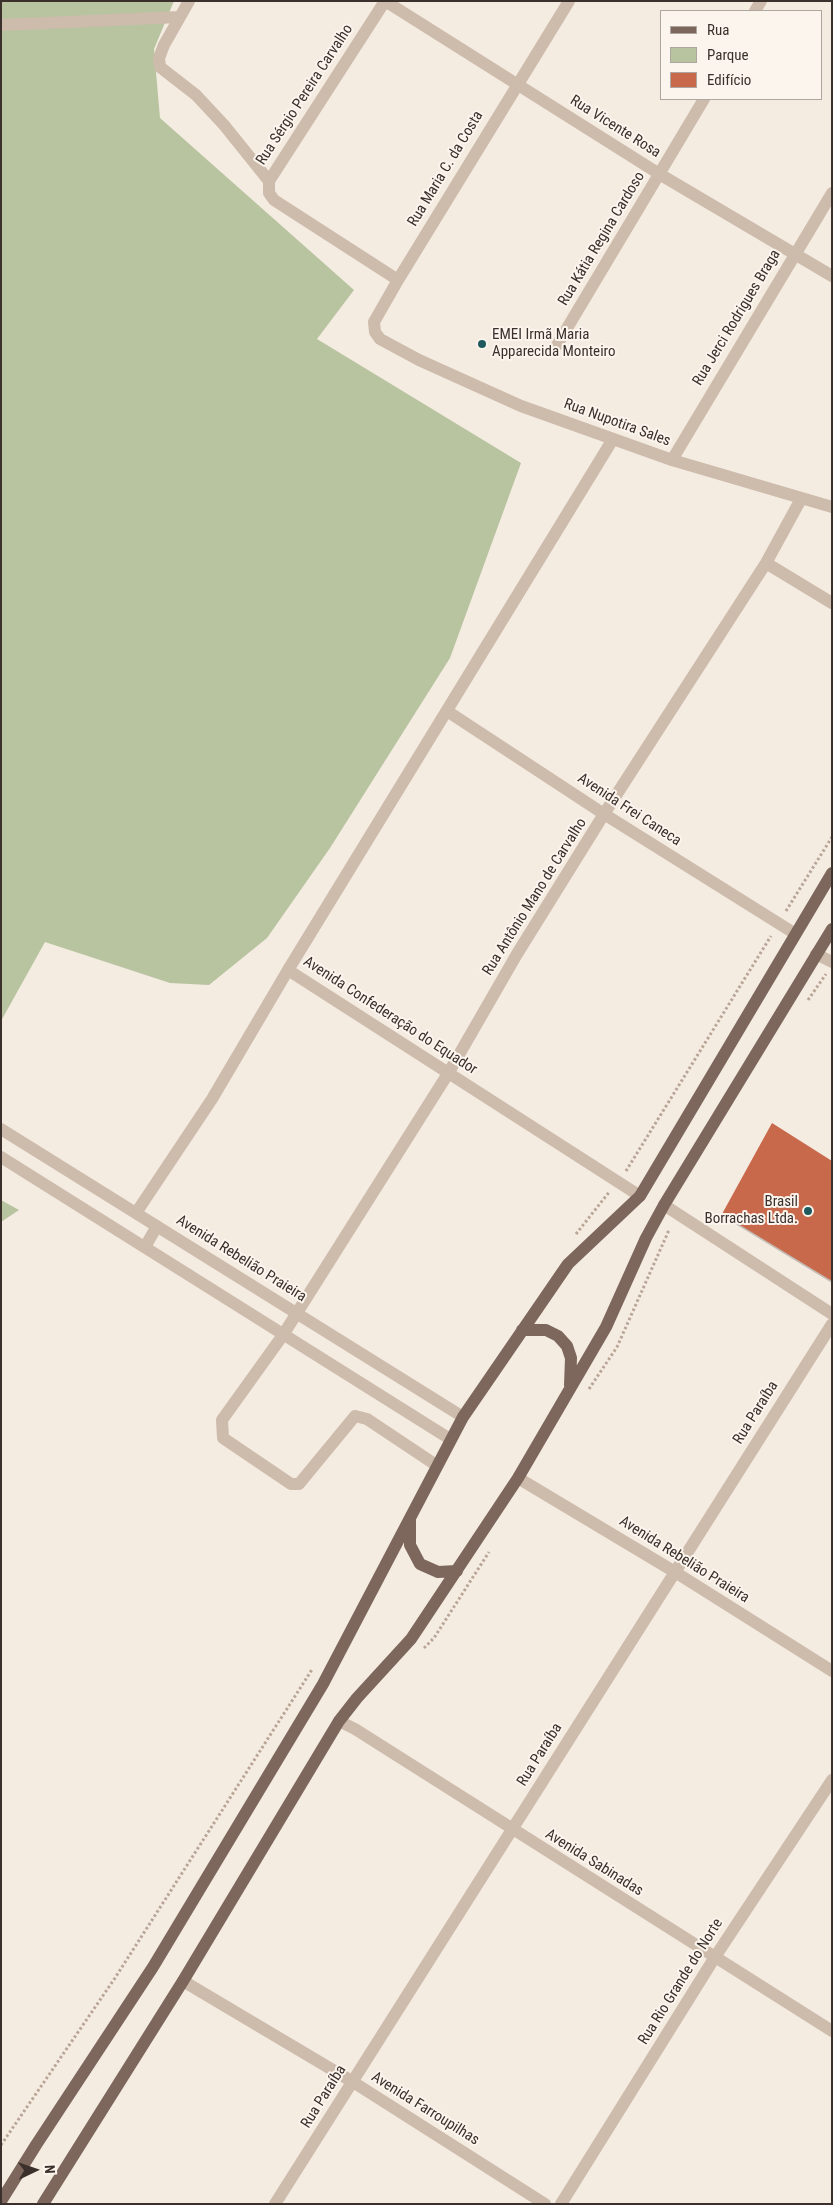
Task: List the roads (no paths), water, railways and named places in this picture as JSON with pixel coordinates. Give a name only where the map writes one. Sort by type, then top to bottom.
[{"type":"main road","points":[[1,2201],[153,1967],[323,1684],[436,1465],[463,1417],[568,1264],[640,1196],[832,873]]},
{"type":"main road","points":[[43,2204],[183,1981],[339,1722],[357,1698],[411,1639],[518,1478],[606,1327],[646,1238],[664,1205],[832,929]]},
{"type":"main road","points":[[522,1330],[546,1330],[558,1336],[567,1346],[570,1358],[570,1390]]},
{"type":"main road","points":[[410,1516],[410,1545],[420,1564],[438,1572],[457,1571]]},
{"type":"street","points":[[189,1],[164,45],[159,58],[160,67],[196,96],[224,125],[269,181],[269,193],[274,200],[398,280]]},
{"type":"street","name":"Rua Vicente Rosa","points":[[385,1],[660,175],[832,276]]},
{"type":"street","name":"Rua Sérgio Pereira Carvalho","points":[[269,181],[385,1]]},
{"type":"street","name":"Rua Maria C. da Costa","points":[[399,349],[380,339],[375,332],[374,322],[569,1]]},
{"type":"street","points":[[1,25],[179,17]]},
{"type":"street","name":"Rua Kátia Regina Cardoso","points":[[557,345],[703,100]]},
{"type":"street","name":"Rua Jerci Rodrigues Braga","points":[[672,460],[794,253],[832,193]]},
{"type":"street","name":"Rua Nupotira Sales","points":[[399,349],[521,406],[672,460],[832,507]]},
{"type":"street","points":[[288,970],[614,439]]},
{"type":"street","name":"Rua Antônio Mano de Carvalho","points":[[436,1465],[367,1419],[355,1416],[299,1484],[291,1484],[223,1438],[222,1420],[283,1335],[449,1072],[518,954],[604,814],[766,563],[801,499]]},
{"type":"street","points":[[766,563],[832,604]]},
{"type":"street","name":"Avenida Frei Caneca","points":[[447,711],[604,814],[794,934]]},
{"type":"street","points":[[816,954],[832,962]]},
{"type":"street","name":"Avenida Confederação do Equador","points":[[136,1213],[212,1099],[288,970],[640,1196]]},
{"type":"street","name":"Avenida Rebelião Praieira","points":[[1,1130],[463,1417]]},
{"type":"street","points":[[1,1157],[450,1439]]},
{"type":"street","points":[[664,1205],[832,1314]]},
{"type":"street","points":[[144,1248],[157,1226]]},
{"type":"street","name":"Rua Paraíba","points":[[276,2204],[832,1324]]},
{"type":"street","name":"Avenida Rebelião Praieira","points":[[518,1478],[675,1572],[832,1672]]},
{"type":"street","name":"Avenida Sabinadas","points":[[339,1722],[355,1729],[832,2031]]},
{"type":"street","name":"Rua Rio Grande do Norte","points":[[560,2204],[715,1957],[832,1780]]},
{"type":"street","name":"Avenida Farroupilhas","points":[[183,1981],[353,2082],[545,2204]]},
{"type":"place","name":"EMEI Irmã Maria Apparecida Monteiro","points":[[482,344]]},
{"type":"place","name":"Brasil Borrachas Ltda.","points":[[808,1211]]}]
